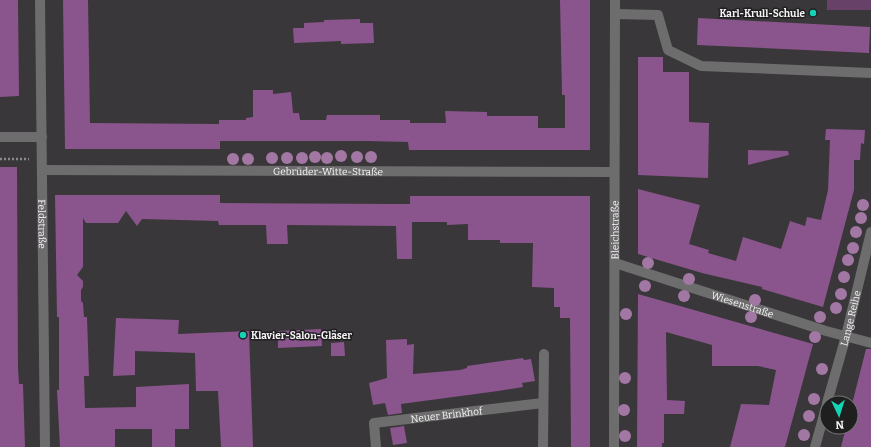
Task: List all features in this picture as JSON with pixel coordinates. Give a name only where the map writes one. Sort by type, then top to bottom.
[{"type":"street","name":"Feldstraße","points":[[40,0],[45,447]]},
{"type":"street","name":"Bleichstraße","points":[[614,447],[615,263],[613,172],[615,0]]},
{"type":"street","points":[[615,14],[658,15],[668,50],[701,66],[871,73]]},
{"type":"street","points":[[0,137],[42,137]]},
{"type":"street","name":"Gebrüder-Witte-Straße","points":[[42,170],[613,172]]},
{"type":"street","name":"Lange Reihe","points":[[830,395],[846,336],[871,232]]},
{"type":"street","name":"Wiesenstraße","points":[[615,263],[871,343]]},
{"type":"street","points":[[543,447],[544,354]]},
{"type":"street","name":"Neuer Brinkhof","points":[[376,447],[374,423],[543,403]]},
{"type":"street","name":"Lange Reihe","points":[[815,447],[819,433]]},
{"type":"path","points":[[0,160],[42,158]]},
{"type":"shaded area","points":[[827,0],[871,0],[871,10],[827,10]]},
{"type":"building","points":[[0,0],[18,0],[19,96],[0,97]]},
{"type":"building","points":[[63,0],[88,0],[90,123],[219,124],[219,120],[246,120],[246,118],[253,117],[253,90],[273,90],[273,94],[291,92],[293,113],[299,113],[300,120],[326,120],[327,115],[380,115],[380,120],[410,120],[410,123],[446,123],[445,111],[487,112],[487,116],[538,116],[538,128],[565,128],[565,95],[562,95],[560,0],[590,0],[590,150],[409,150],[408,142],[367,141],[220,141],[220,149],[65,149]]},
{"type":"building","points":[[698,18],[870,27],[869,53],[697,45]]},
{"type":"building","points":[[360,19],[360,23],[373,23],[374,43],[341,44],[341,41],[294,43],[293,28],[304,28],[304,23],[324,22],[324,20]]},
{"type":"building","points":[[638,57],[663,57],[663,72],[689,72],[689,122],[709,123],[708,178],[638,175]]},
{"type":"building","points":[[826,129],[865,130],[864,144],[861,143],[860,160],[854,160],[854,190],[823,307],[762,289],[762,287],[702,273],[638,254],[638,189],[700,205],[689,244],[709,250],[708,253],[736,261],[743,237],[781,249],[790,221],[805,226],[807,217],[821,220],[828,190],[830,140],[825,140]]},
{"type":"building","points":[[748,150],[788,151],[789,155],[748,165]]},
{"type":"building","points":[[0,167],[17,167],[18,368],[19,384],[23,384],[25,447],[0,447]]},
{"type":"building","points":[[55,195],[220,195],[220,203],[396,204],[410,204],[410,196],[590,196],[590,447],[571,447],[570,318],[560,318],[560,307],[554,307],[554,288],[532,287],[533,243],[500,243],[500,240],[468,240],[468,224],[447,225],[447,222],[412,222],[412,259],[397,259],[396,226],[287,225],[288,244],[267,244],[266,225],[219,225],[218,221],[142,219],[137,226],[126,211],[118,223],[86,223],[83,218],[83,267],[77,275],[83,281],[81,301],[83,303],[84,317],[87,317],[89,376],[84,376],[85,408],[136,407],[136,387],[189,384],[189,429],[175,429],[175,447],[152,447],[152,429],[115,429],[115,447],[60,447],[57,390],[59,390],[59,317],[57,317]]},
{"type":"building","points":[[638,294],[813,344],[785,447],[730,447],[741,404],[769,405],[776,370],[758,366],[712,366],[712,345],[666,332],[667,400],[685,401],[684,414],[664,414],[664,443],[662,443],[662,447],[637,447]]},
{"type":"building","points":[[116,318],[179,320],[178,334],[249,331],[253,447],[221,447],[218,391],[196,391],[195,353],[135,351],[135,375],[113,376]]},
{"type":"building","points":[[321,329],[322,346],[278,348],[278,331]]},
{"type":"building","points":[[407,339],[407,345],[414,344],[413,374],[460,370],[467,368],[467,366],[523,358],[524,360],[531,359],[535,381],[522,383],[523,387],[401,404],[402,413],[388,415],[385,403],[373,405],[369,383],[387,378],[386,340]]},
{"type":"building","points":[[344,342],[345,356],[331,356],[331,343]]},
{"type":"building","points":[[866,349],[871,349],[871,447],[841,447],[844,435],[859,435],[859,395],[854,395]]},
{"type":"building","points":[[404,426],[407,443],[393,445],[390,428]]},
{"type":"place","name":"Karl-Krull-Schule","points":[[813,13]]},
{"type":"place","name":"Klavier-Salon-Gläser","points":[[243,335]]}]
